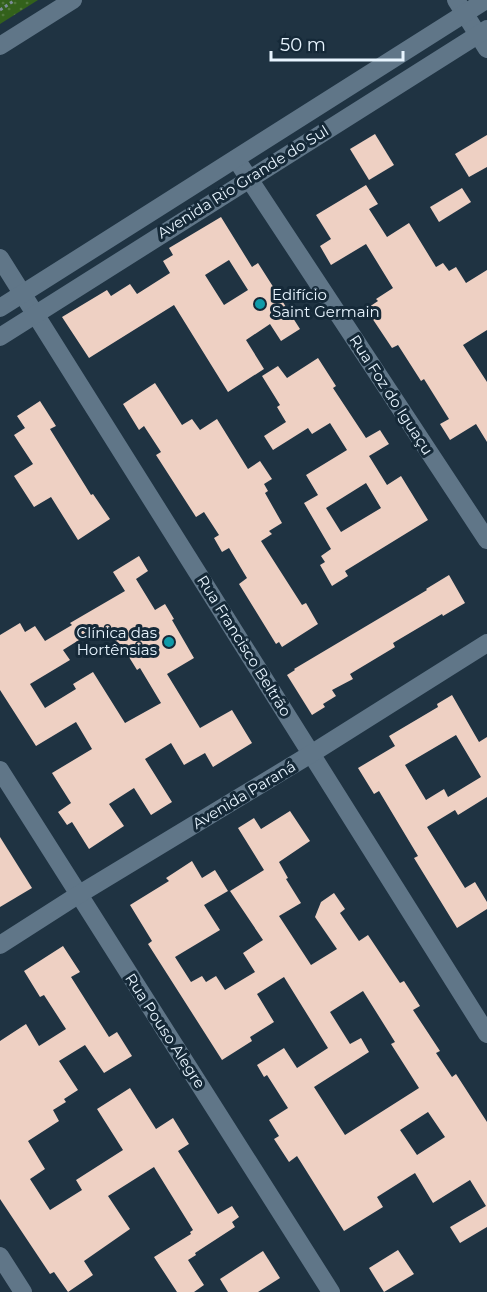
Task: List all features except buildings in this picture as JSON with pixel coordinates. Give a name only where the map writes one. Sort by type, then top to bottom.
[{"type":"street","points":[[0,46],[73,0]]},
{"type":"street","name":"Avenida Rio Grande do Sul","points":[[0,308],[236,159],[460,7],[486,0]]},
{"type":"street","points":[[460,7],[484,37]]},
{"type":"street","name":"Avenida Rio Grande do Sul","points":[[0,337],[249,179],[484,37]]},
{"type":"street","name":"Rua Foz do Iguaçu","points":[[236,159],[487,540]]},
{"type":"street","name":"Rua Francisco Beltrão","points":[[0,258],[487,1034]]},
{"type":"street","name":"Avenida Paraná","points":[[0,945],[487,643]]},
{"type":"street","name":"Rua Pouso Alegre","points":[[0,770],[331,1292]]},
{"type":"street","points":[[0,1256],[23,1292]]},
{"type":"path","points":[[0,10],[15,0]]},
{"type":"green space","points":[[0,0],[38,0],[0,24]]},
{"type":"place","name":"Edifício Saint Germain","points":[[260,304]]},
{"type":"place","name":"Clínica das Hortênsias","points":[[169,642]]}]
